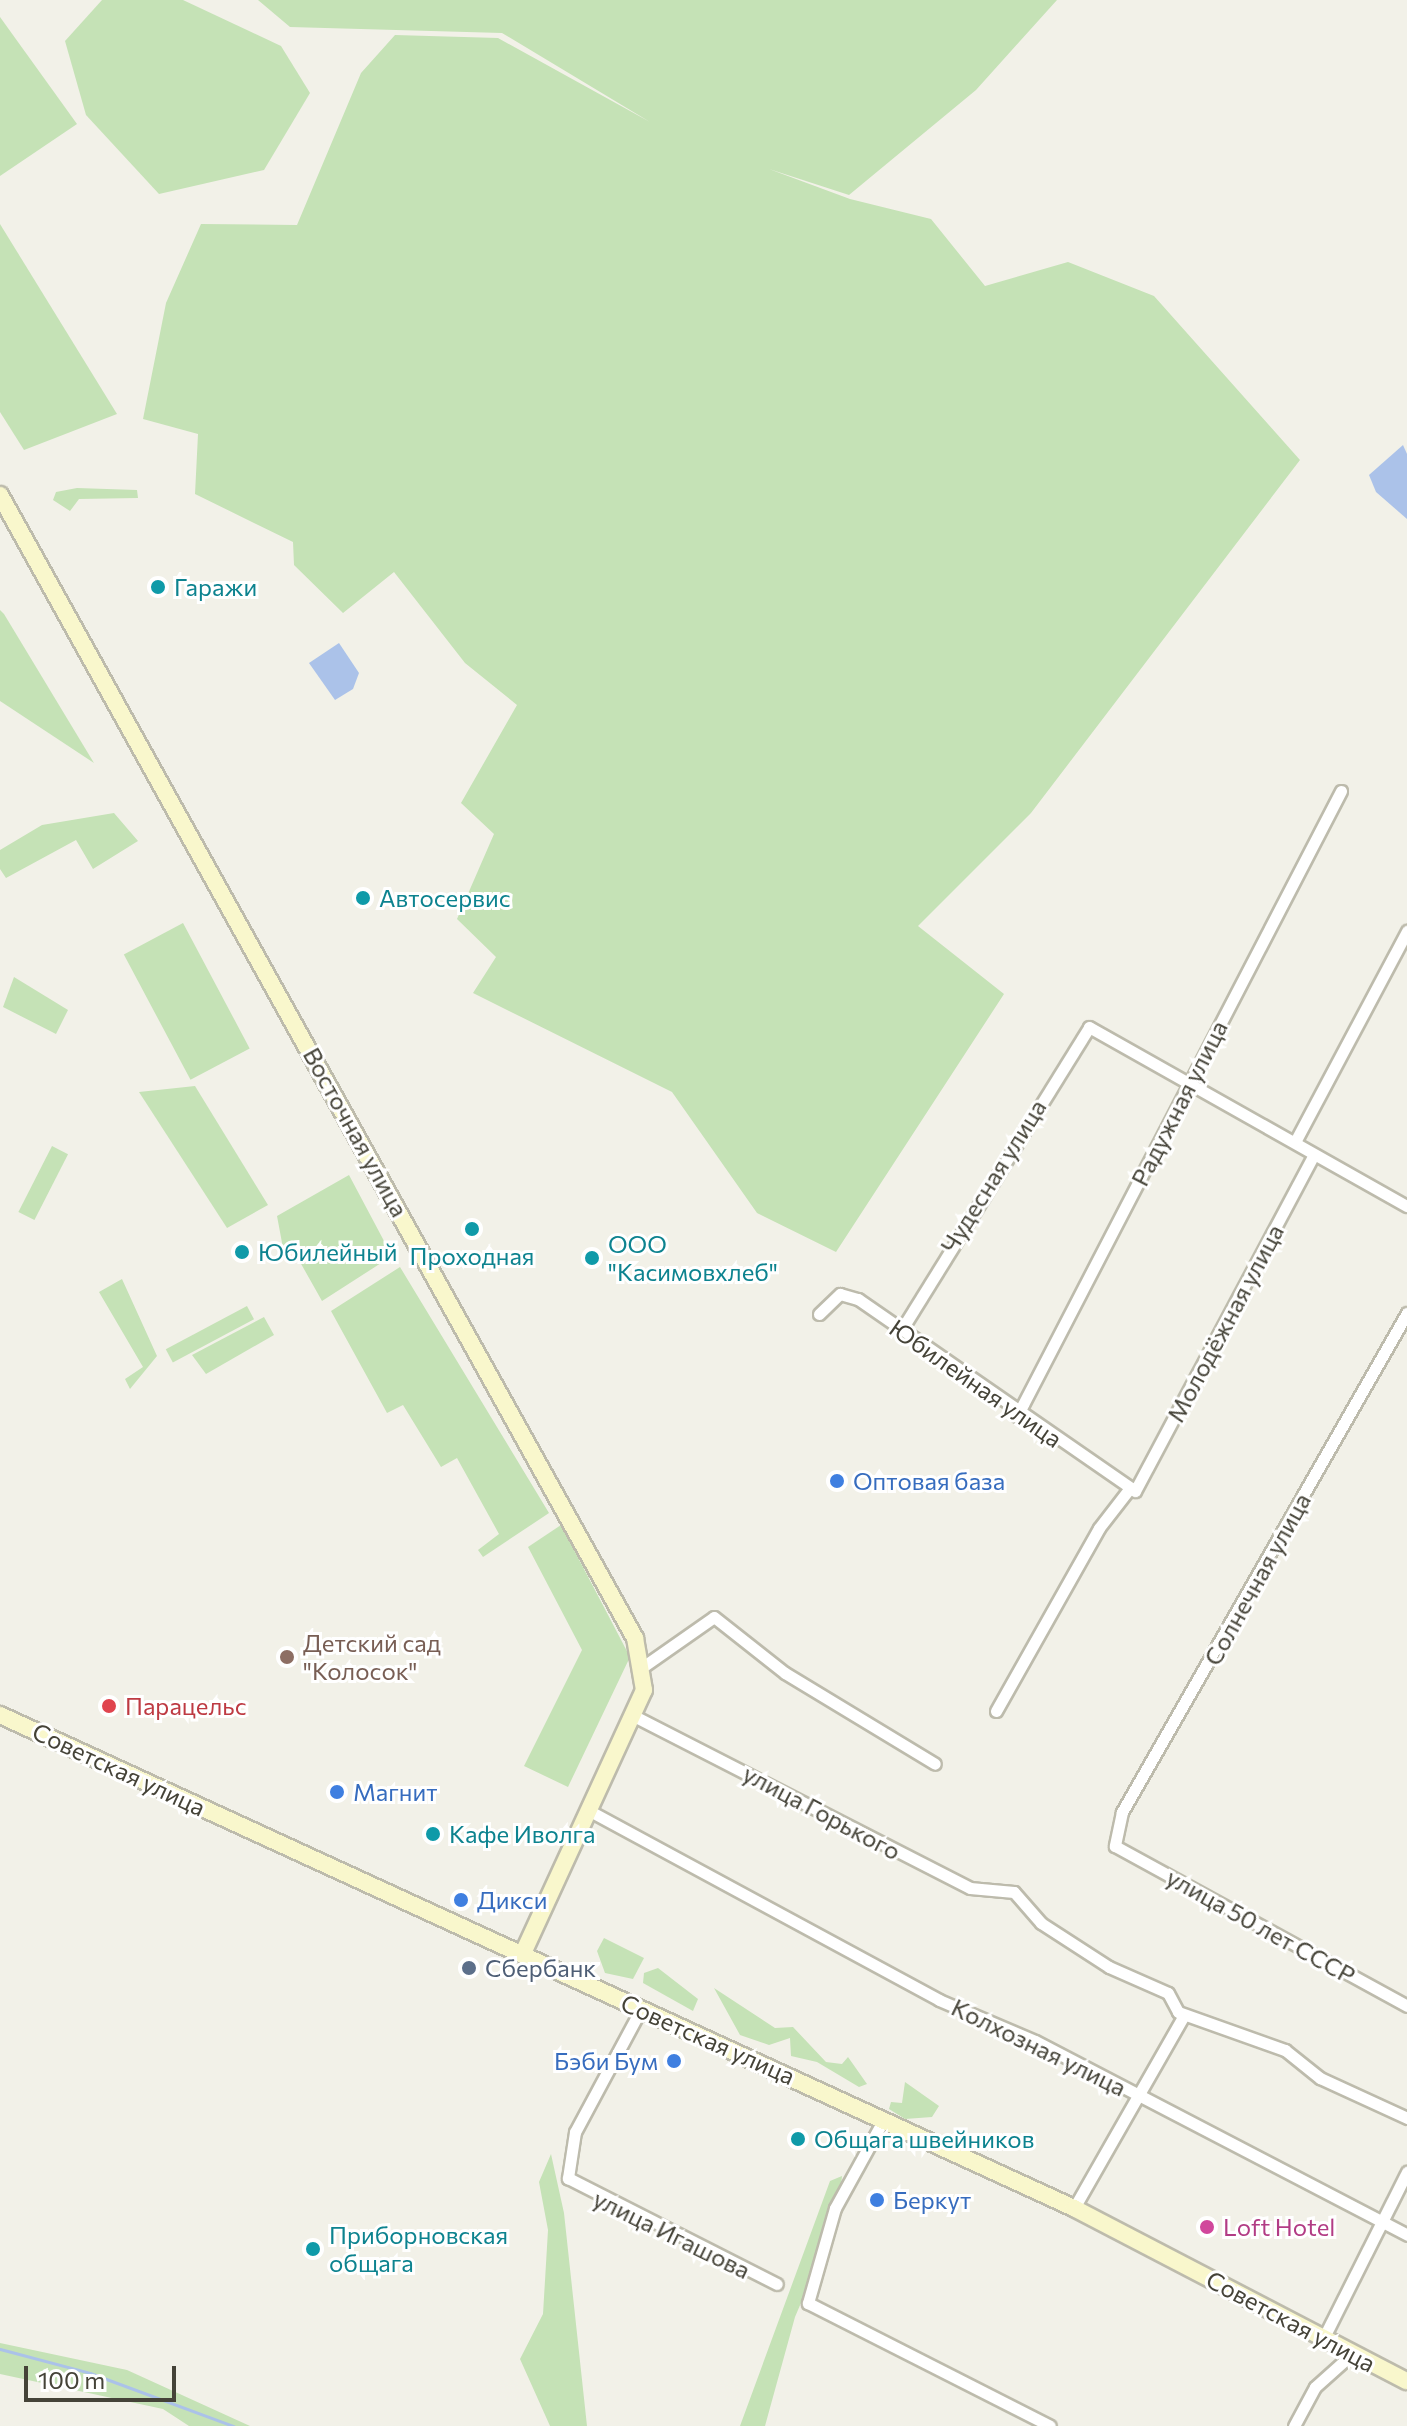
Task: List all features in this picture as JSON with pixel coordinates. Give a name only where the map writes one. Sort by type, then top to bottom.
[{"type":"main road","name":"Восточная улица","points":[[0,495],[567,1511],[644,1666]]},
{"type":"main road","points":[[523,1953],[634,1716],[644,1666]]},
{"type":"main road","name":"Советская улица","points":[[0,1715],[1074,2208],[1407,2381]]},
{"type":"street","name":"Радужная улица","points":[[1017,1416],[1341,791]]},
{"type":"street","points":[[1296,1140],[1407,931]]},
{"type":"street","name":"Чудесная улица","points":[[902,1329],[1089,1027],[1191,1081]]},
{"type":"street","points":[[1191,1081],[1296,1140],[1314,1155],[1407,1206]]},
{"type":"street","name":"Молодёжная улица","points":[[1133,1490],[1314,1155]]},
{"type":"street","name":"Юбилейная улица","points":[[819,1314],[840,1294],[902,1329],[1017,1416],[1133,1490]]},
{"type":"street","name":"Солнечная улица","points":[[1115,1846],[1122,1812],[1407,1313]]},
{"type":"street","points":[[996,1711],[1099,1528],[1133,1490]]},
{"type":"street","points":[[644,1666],[714,1617],[785,1673],[935,1764]]},
{"type":"street","name":"улица Горького","points":[[634,1716],[970,1888],[1014,1892],[1041,1923],[1109,1967],[1168,1993],[1184,2015]]},
{"type":"street","name":"Колхозная улица","points":[[588,1810],[939,2000],[1141,2096],[1407,2235]]},
{"type":"street","name":"улица 50 лет СССР","points":[[1115,1846],[1407,2006]]},
{"type":"street","name":"улица Игашова","points":[[641,2009],[575,2132],[568,2178],[577,2187],[777,2284]]},
{"type":"street","points":[[1074,2208],[1141,2096],[1184,2015],[1285,2050],[1320,2078],[1407,2118]]},
{"type":"street","points":[[884,2119],[835,2208],[808,2303],[1050,2426]]},
{"type":"street","points":[[1324,2337],[1407,2172]]},
{"type":"street","points":[[1294,2426],[1315,2387],[1353,2353]]},
{"type":"green space","points":[[102,0],[183,0],[281,46],[310,93],[264,170],[159,194],[86,115],[65,41]]},
{"type":"green space","points":[[258,0],[1057,0],[976,90],[849,195],[769,169],[850,199],[931,219],[985,286],[1068,262],[1154,296],[1300,460],[1031,813],[918,926],[1004,994],[836,1252],[757,1213],[672,1092],[473,993],[496,957],[457,919],[494,834],[461,803],[517,705],[465,663],[394,572],[343,613],[294,565],[293,542],[195,494],[198,434],[143,419],[166,303],[201,224],[297,225],[361,73],[395,35],[498,38],[650,122],[502,33],[290,27]]},
{"type":"green space","points":[[0,17],[77,124],[0,176]]},
{"type":"green space","points":[[0,224],[117,414],[24,450],[0,412]]},
{"type":"green space","points":[[77,488],[137,490],[138,498],[79,499],[70,511],[53,500],[56,492]]},
{"type":"green space","points":[[0,610],[4,614],[94,763],[0,701]]},
{"type":"green space","points":[[114,813],[138,841],[93,869],[76,840],[6,878],[0,869],[0,850],[42,825]]},
{"type":"green space","points":[[183,923],[250,1048],[191,1080],[124,954]]},
{"type":"green space","points":[[14,977],[68,1010],[56,1034],[3,1007]]},
{"type":"green space","points":[[195,1086],[268,1205],[227,1228],[139,1092]]},
{"type":"green space","points":[[52,1146],[68,1154],[34,1220],[18,1212]]},
{"type":"green space","points":[[349,1175],[392,1256],[322,1301],[291,1246],[283,1248],[277,1216]]},
{"type":"green space","points":[[400,1267],[549,1513],[483,1557],[478,1550],[499,1534],[457,1458],[441,1467],[403,1405],[387,1413],[331,1311]]},
{"type":"green space","points":[[122,1279],[157,1356],[130,1389],[125,1379],[143,1367],[99,1292]]},
{"type":"green space","points":[[247,1306],[254,1319],[173,1362],[166,1349]]},
{"type":"green space","points":[[264,1317],[274,1335],[206,1374],[192,1355]]},
{"type":"green space","points":[[561,1525],[630,1657],[568,1787],[524,1766],[582,1650],[528,1547]]},
{"type":"green space","points":[[604,1938],[644,1958],[633,1979],[605,1973],[597,1951]]},
{"type":"green space","points":[[658,1968],[698,1999],[693,2011],[643,1983],[644,1973]]},
{"type":"green space","points":[[714,1988],[775,2028],[793,2027],[826,2062],[842,2064],[848,2057],[867,2084],[859,2087],[817,2062],[791,2056],[790,2038],[769,2045],[740,2035]]},
{"type":"green space","points":[[905,2082],[939,2106],[932,2117],[905,2119],[889,2109],[891,2102],[902,2103]]},
{"type":"green space","points":[[551,2154],[564,2213],[587,2426],[550,2426],[520,2359],[543,2314],[548,2230],[539,2182]]},
{"type":"green space","points":[[842,2176],[838,2216],[795,2317],[765,2426],[740,2426],[830,2181]]},
{"type":"green space","points":[[0,2343],[127,2370],[250,2426],[189,2426],[163,2409],[0,2374]]},
{"type":"water","points":[[1403,445],[1407,454],[1407,519],[1376,492],[1369,475]]},
{"type":"water","points":[[339,643],[359,673],[353,689],[335,700],[309,663]]},
{"type":"waterway","points":[[0,2349],[90,2373],[233,2426]]},
{"type":"place","name":"Гаражи","points":[[158,587]]},
{"type":"place","name":"Автосервис","points":[[363,898]]},
{"type":"place","name":"Проходная","points":[[472,1229]]},
{"type":"place","name":"Юбилейный","points":[[242,1252]]},
{"type":"place","name":"ООО \"Касимовхлеб\"","points":[[592,1258]]},
{"type":"place","name":"Оптовая база","points":[[837,1481]]},
{"type":"place","name":"Детский сад \"Колосок\"","points":[[287,1657]]},
{"type":"place","name":"Парацельс","points":[[109,1706]]},
{"type":"place","name":"Магнит","points":[[337,1792]]},
{"type":"place","name":"Кафе Иволга","points":[[433,1834]]},
{"type":"place","name":"Дикси","points":[[461,1900]]},
{"type":"place","name":"Сбербанк","points":[[469,1968]]},
{"type":"place","name":"Бэби Бум","points":[[674,2061]]},
{"type":"place","name":"Общага швейников","points":[[798,2139]]},
{"type":"place","name":"Беркут","points":[[877,2200]]},
{"type":"place","name":"Loft Hotel","points":[[1207,2227]]},
{"type":"place","name":"Приборновская общага","points":[[313,2249]]}]
